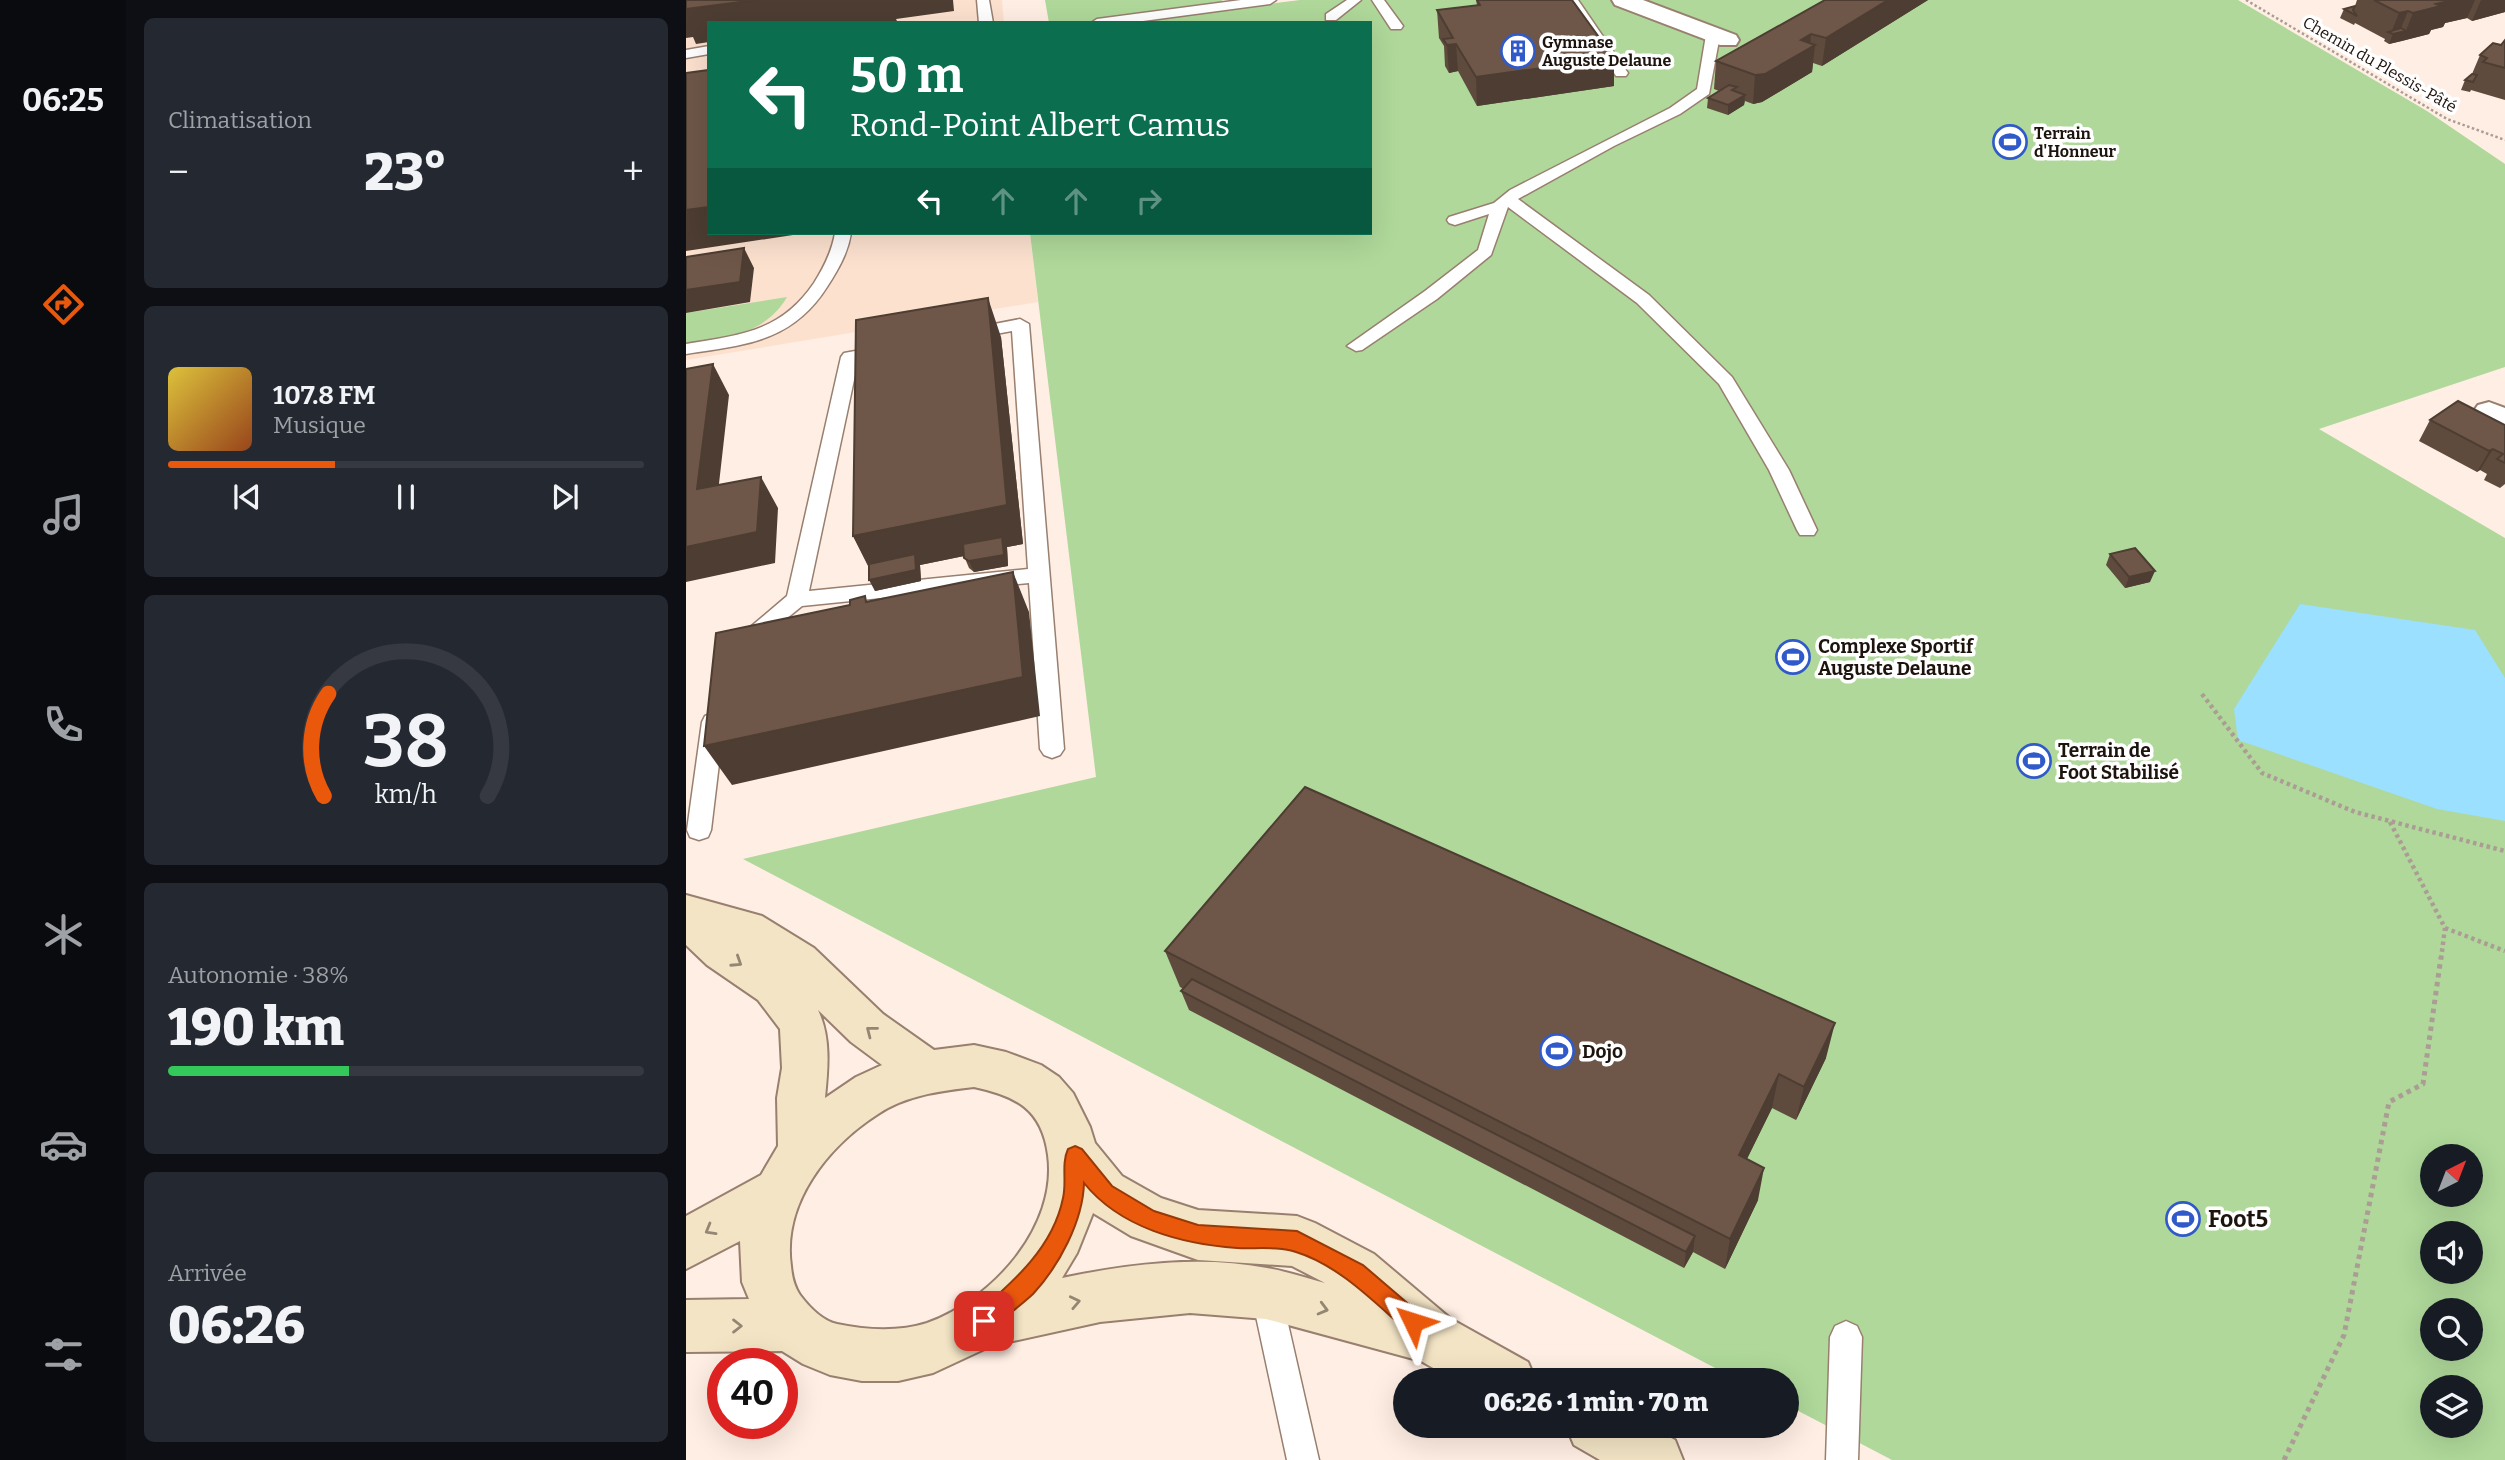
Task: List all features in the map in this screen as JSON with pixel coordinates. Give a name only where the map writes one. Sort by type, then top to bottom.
[{"type":"main road","points":[[686,915],[747,929],[798,961],[867,1028],[926,1071]]},
{"type":"main road","points":[[686,915],[722,952],[774,986],[802,1024],[806,1068],[801,1098],[802,1150]]},
{"type":"main road","points":[[974,1066],[1017,1076],[1046,1095],[1065,1122],[1075,1156],[1073,1198],[1056,1243],[1026,1285],[984,1321],[932,1348],[877,1357],[827,1349],[789,1325],[772,1297],[763,1264],[765,1228],[777,1192],[802,1150],[828,1123],[859,1100],[892,1082],[926,1071],[974,1066]]},
{"type":"main road","points":[[1075,1156],[1105,1193],[1149,1219],[1198,1235],[1297,1241],[1356,1272],[1432,1338],[1486,1368]]},
{"type":"main road","points":[[686,1244],[777,1192]]},
{"type":"main road","points":[[984,1321],[1100,1296],[1190,1287],[1266,1293],[1432,1338]]},
{"type":"main road","points":[[686,1326],[789,1325]]},
{"type":"main road","points":[[1615,1438],[1654,1460]]},
{"type":"street","points":[[1623,0],[1720,38]]},
{"type":"lane","points":[[983,0],[986,21]]},
{"type":"lane","points":[[1112,21],[1270,0]]},
{"type":"lane","points":[[1331,17],[1355,0]]},
{"type":"lane","points":[[1378,0],[1395,26]]},
{"type":"lane","points":[[1572,0],[1621,73]]},
{"type":"lane","points":[[1455,220],[1504,202],[1691,102],[1704,91],[1720,38]]},
{"type":"lane","points":[[686,54],[707,50]]},
{"type":"lane","points":[[1356,346],[1431,295],[1485,252],[1504,202]]},
{"type":"lane","points":[[1504,202],[1643,299],[1726,382],[1779,470],[1807,530]]},
{"type":"lane","points":[[686,349],[752,338],[788,324],[814,298],[841,249],[843,235]]},
{"type":"lane","points":[[955,337],[1020,324],[1052,748]]},
{"type":"lane","points":[[797,599],[850,357],[903,347]]},
{"type":"lane","points":[[730,653],[797,599],[1040,575]]},
{"type":"lane","points":[[699,830],[715,700]]},
{"type":"lane","points":[[1266,1293],[1303,1460]]},
{"type":"lane","points":[[1842,1460],[1846,1337]]},
{"type":"path","name":"Chemin du Plessis-Pâté","points":[[2246,0],[2447,119],[2505,140]]},
{"type":"path","points":[[2202,694],[2262,774],[2355,812],[2505,851]]},
{"type":"path","points":[[2284,1460],[2344,1335],[2389,1102],[2423,1084],[2445,928],[2390,821]]},
{"type":"path","points":[[2445,928],[2505,951]]},
{"type":"shaded area","points":[[686,0],[1002,0],[1004,21],[707,21],[707,235],[1030,235],[1038,302],[686,360]]},
{"type":"green space","points":[[1045,0],[1222,0],[1223,3],[1100,21],[1049,21]]},
{"type":"green space","name":"Complexe Sportif Auguste Delaune","points":[[1300,0],[2238,0],[2427,111],[2505,164],[2505,367],[2319,429],[2505,538],[2505,1460],[1892,1460],[1799,1411],[1799,1368],[1715,1368],[743,859],[1096,777],[1030,235],[1372,235],[1372,21],[1137,21]]},
{"type":"green space","points":[[787,297],[768,319],[756,327],[730,336],[686,345],[686,313]]},
{"type":"water","points":[[2300,604],[2475,630],[2505,678],[2505,821],[2437,809],[2238,740],[2234,709]]},
{"type":"building","points":[[686,0],[756,0],[686,9]]},
{"type":"building","points":[[1477,0],[1572,0],[1614,58],[1476,77],[1456,44],[1447,45],[1443,39],[1453,38],[1437,10],[1480,5]]},
{"type":"building","points":[[1825,0],[1888,0],[1826,38],[1811,34],[1801,40],[1815,45],[1765,74],[1755,75],[1716,61]]},
{"type":"building","points":[[2374,0],[2453,0],[2413,13],[2399,13]]},
{"type":"building","points":[[2355,6],[2353,10],[2357,16],[2344,9]]},
{"type":"building","points":[[2401,28],[2406,31],[2393,34],[2388,32]]},
{"type":"building","points":[[2505,40],[2505,68],[2483,62],[2487,58],[2480,55],[2493,43],[2501,45]]},
{"type":"building","points":[[707,70],[707,207],[686,210],[686,73]]},
{"type":"building","points":[[2472,74],[2477,75],[2473,82],[2465,80]]},
{"type":"building","points":[[1729,85],[1737,87],[1732,90],[1745,95],[1728,105],[1708,98]]},
{"type":"building","points":[[744,248],[740,282],[686,290],[686,257]]},
{"type":"building","points":[[988,298],[1007,505],[853,536],[856,320]]},
{"type":"building","points":[[713,364],[697,489],[761,477],[757,532],[686,547],[686,369]]},
{"type":"building","points":[[2458,401],[2505,425],[2505,463],[2497,459],[2503,454],[2493,449],[2489,451],[2430,420]]},
{"type":"building","points":[[1002,537],[1004,555],[969,561],[964,558],[963,544]]},
{"type":"building","points":[[2135,548],[2155,571],[2129,577],[2110,554]]},
{"type":"building","points":[[915,554],[916,570],[869,580],[869,564]]},
{"type":"building","points":[[1013,572],[1023,677],[704,746],[716,633],[850,605],[850,600],[865,596],[866,602]]},
{"type":"building","name":"Dojo","points":[[1305,787],[1835,1023],[1804,1087],[1779,1074],[1739,1155],[1764,1168],[1730,1239],[1165,951]]},
{"type":"building","points":[[1192,979],[1695,1236],[1686,1252],[1181,991]]},
{"type":"place","name":"Gymnase Auguste Delaune","points":[[1518,51]]},
{"type":"place","name":"Terrain d'Honneur","points":[[2010,142]]},
{"type":"place","name":"Complexe Sportif Auguste Delaune","points":[[1793,657]]},
{"type":"place","name":"Terrain de Foot Stabilisé","points":[[2034,761]]},
{"type":"place","name":"Dojo","points":[[1557,1051]]},
{"type":"place","name":"Foot5","points":[[2183,1219]]},
{"type":"route","points":[[984,1321],[1026,1285],[1056,1243],[1073,1198],[1075,1156],[1105,1193],[1149,1219],[1198,1235],[1297,1241],[1356,1272],[1413,1322]]}]
